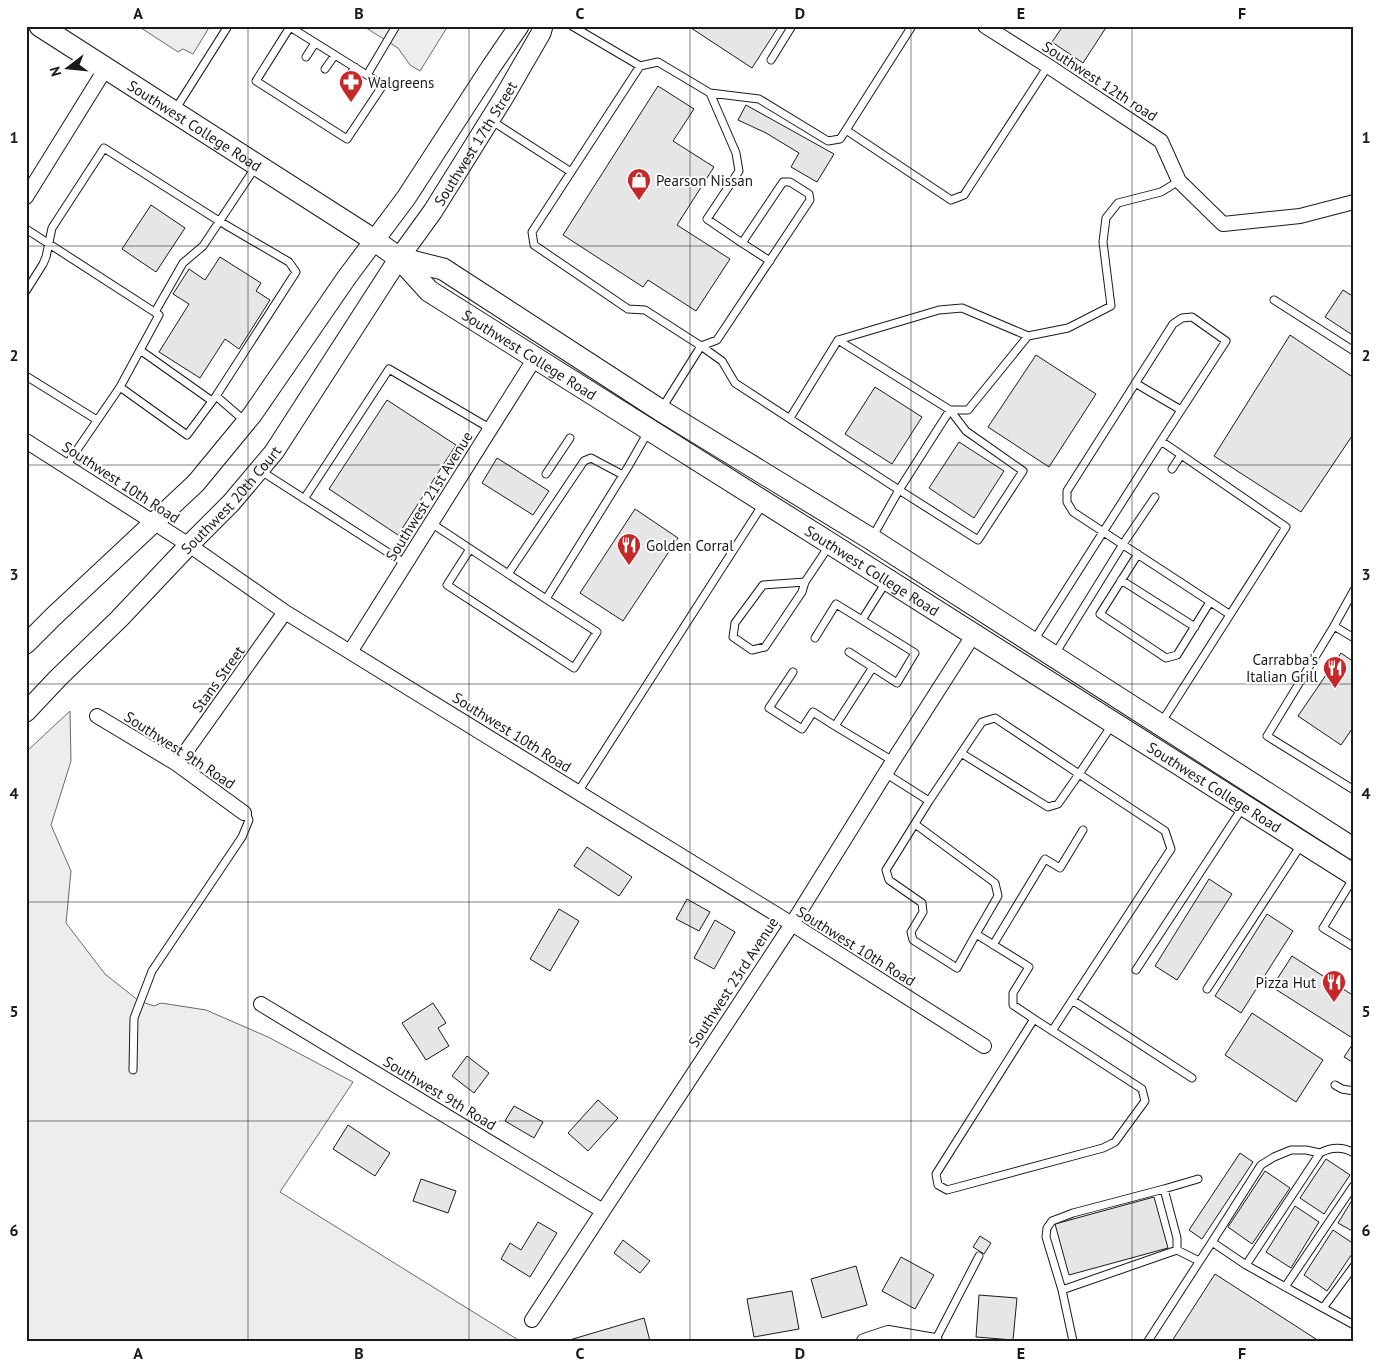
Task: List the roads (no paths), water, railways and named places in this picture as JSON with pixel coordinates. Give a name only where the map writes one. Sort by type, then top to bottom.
[{"type":"main road","name":"Southwest College Road","points":[[40,26],[374,240],[400,258],[429,291],[1354,876]]},
{"type":"main road","name":"Southwest 17th Street","points":[[374,240],[406,198],[519,26]]},
{"type":"main road","name":"Southwest 17th Street","points":[[400,258],[434,211],[490,120],[541,33],[543,26]]},
{"type":"main road","points":[[26,644],[196,483],[246,422],[374,240]]},
{"type":"main road","name":"Southwest College Road","points":[[400,258],[443,269],[660,410],[871,539],[1354,849]]},
{"type":"main road","name":"Southwest 20th Court","points":[[26,712],[231,503],[274,452],[400,258]]},
{"type":"street","name":"Southwest 12th road","points":[[984,26],[1161,141],[1179,181]]},
{"type":"street","points":[[26,197],[106,68]]},
{"type":"street","points":[[1179,181],[1223,224],[1300,216],[1354,202]]},
{"type":"street","name":"Southwest 21st Avenue","points":[[350,652],[535,358]]},
{"type":"street","name":"Southwest 10th Road","points":[[26,440],[189,545],[285,612],[792,924],[984,1046]]},
{"type":"street","name":"Stans Street","points":[[177,764],[285,612]]},
{"type":"street","name":"Southwest 23rd Avenue","points":[[532,1320],[602,1210],[792,924],[974,634]]},
{"type":"street","name":"Southwest 9th Road","points":[[98,716],[177,764],[244,813]]},
{"type":"street","name":"Southwest 9th Road","points":[[261,1004],[602,1210]]},
{"type":"street","points":[[864,1341],[888,1333],[935,1341]]},
{"type":"lane","points":[[174,112],[228,26]]},
{"type":"lane","points":[[290,26],[355,67],[383,85],[347,139],[256,81],[290,26]]},
{"type":"lane","points":[[367,75],[396,26]]},
{"type":"lane","points":[[572,26],[640,66],[658,62],[710,93],[759,99],[828,141],[840,138],[846,130],[912,26]]},
{"type":"lane","points":[[771,60],[792,26]]},
{"type":"lane","points":[[306,57],[315,43]]},
{"type":"lane","points":[[325,70],[335,55]]},
{"type":"lane","points":[[640,66],[532,232],[534,245],[628,309],[645,310],[700,346],[722,361],[736,384],[978,540],[1023,471],[966,431],[950,410],[838,340]]},
{"type":"lane","points":[[846,130],[951,200],[964,195],[1048,66]]},
{"type":"lane","points":[[345,83],[355,67]]},
{"type":"lane","points":[[280,96],[285,89]]},
{"type":"lane","points":[[710,93],[736,153],[739,171],[707,219],[770,261]]},
{"type":"lane","points":[[298,108],[303,102]]},
{"type":"lane","points":[[321,122],[325,114]]},
{"type":"lane","points":[[490,120],[571,172]]},
{"type":"lane","points":[[26,291],[46,257],[52,228],[104,148],[219,222],[289,262],[296,272],[214,398],[187,435],[120,387]]},
{"type":"lane","points":[[155,312],[183,263],[203,246],[257,165]]},
{"type":"lane","points":[[790,418],[838,340],[939,310],[962,308],[1028,336],[1068,328],[1112,306],[1103,242],[1106,218],[1118,203],[1161,192],[1179,181]]},
{"type":"lane","points":[[660,410],[700,346],[717,340],[810,200],[809,194],[790,182],[783,182],[742,243]]},
{"type":"lane","points":[[26,229],[159,314],[120,387],[66,466]]},
{"type":"lane","points":[[1274,300],[1354,351]]},
{"type":"lane","points":[[1032,642],[1104,531],[1161,441],[1226,341],[1192,317],[1182,318],[1172,324],[1067,491],[1067,502],[1073,512],[1104,531],[1229,614]]},
{"type":"lane","points":[[950,410],[968,410],[1028,336]]},
{"type":"lane","points":[[140,350],[214,398],[246,422]]},
{"type":"lane","points":[[304,499],[389,369],[491,429]]},
{"type":"lane","points":[[26,376],[97,420]]},
{"type":"lane","points":[[1135,383],[1181,410]]},
{"type":"lane","points":[[871,539],[899,490],[950,410]]},
{"type":"lane","points":[[546,599],[649,430]]},
{"type":"lane","points":[[546,474],[570,438]]},
{"type":"lane","points":[[1159,725],[1286,527],[1161,441]]},
{"type":"lane","points":[[1172,469],[1181,455]]},
{"type":"lane","points":[[508,574],[584,461],[592,458],[623,475]]},
{"type":"lane","points":[[259,470],[406,564]]},
{"type":"lane","points":[[1054,656],[1123,544],[1155,497]]},
{"type":"lane","points":[[578,792],[765,502]]},
{"type":"lane","points":[[431,524],[470,549],[597,632],[574,668],[447,585],[470,549]]},
{"type":"lane","points":[[804,582],[763,585],[735,623],[733,637],[752,650],[765,647],[802,592],[804,582],[831,544]]},
{"type":"lane","points":[[1138,554],[1100,614],[1166,658],[1177,655],[1210,602]]},
{"type":"lane","points":[[862,620],[887,580]]},
{"type":"lane","points":[[1121,580],[1195,627]]},
{"type":"lane","points":[[1354,590],[1267,736],[1354,790]]},
{"type":"lane","points":[[815,638],[836,604],[915,653],[897,682],[849,652]]},
{"type":"lane","points":[[1334,626],[1354,638]]},
{"type":"lane","points":[[835,726],[873,667]]},
{"type":"lane","points":[[792,672],[769,708],[802,730],[813,712],[835,726],[889,767],[929,801]]},
{"type":"lane","points":[[915,824],[995,883],[998,896],[956,968],[913,940],[911,932],[923,912],[922,903],[889,880],[886,870],[929,801],[982,722],[995,718],[1165,831],[1171,849],[1052,1030]]},
{"type":"lane","points":[[961,753],[1048,807],[1058,804],[1114,723]]},
{"type":"lane","points":[[1136,970],[1244,805]]},
{"type":"lane","points":[[133,1070],[134,1018],[152,971],[242,837],[249,820],[244,813]]},
{"type":"lane","points":[[993,945],[1045,859],[1060,868],[1083,830]]},
{"type":"lane","points":[[1207,989],[1303,842]]},
{"type":"lane","points":[[1354,876],[1323,928],[1354,947]]},
{"type":"lane","points":[[976,934],[1029,967],[1013,993],[1013,1005],[1142,1089],[1145,1101],[1115,1142],[1103,1148],[947,1190],[938,1184],[936,1174],[1034,1019]]},
{"type":"lane","points":[[1072,1000],[1192,1078]]},
{"type":"lane","points":[[1335,1085],[1342,1089],[1354,1091]]},
{"type":"lane","points":[[1246,1265],[1320,1153],[1339,1147],[1354,1153]]},
{"type":"lane","points":[[1148,1341],[1261,1165],[1274,1157],[1292,1150],[1320,1153]]},
{"type":"lane","points":[[1073,1341],[1062,1290],[1046,1237],[1047,1228],[1052,1221],[1073,1213],[1198,1179]]},
{"type":"lane","points":[[1285,1287],[1354,1185]]},
{"type":"lane","points":[[1164,1189],[1177,1238],[1177,1250]]},
{"type":"lane","points":[[1212,1242],[1246,1265],[1354,1325]]},
{"type":"lane","points":[[1062,1290],[1177,1250],[1199,1261]]},
{"type":"lane","points":[[935,1341],[979,1256]]},
{"type":"lane","points":[[1323,1308],[1353,1270]]},
{"type":"place","name":"Walgreens","points":[[351,103]]},
{"type":"place","name":"Pearson Nissan","points":[[639,201]]},
{"type":"place","name":"Golden Corral","points":[[629,566]]},
{"type":"place","name":"Carrabba's Italian Grill","points":[[1335,689]]},
{"type":"place","name":"Pizza Hut","points":[[1334,1003]]}]
